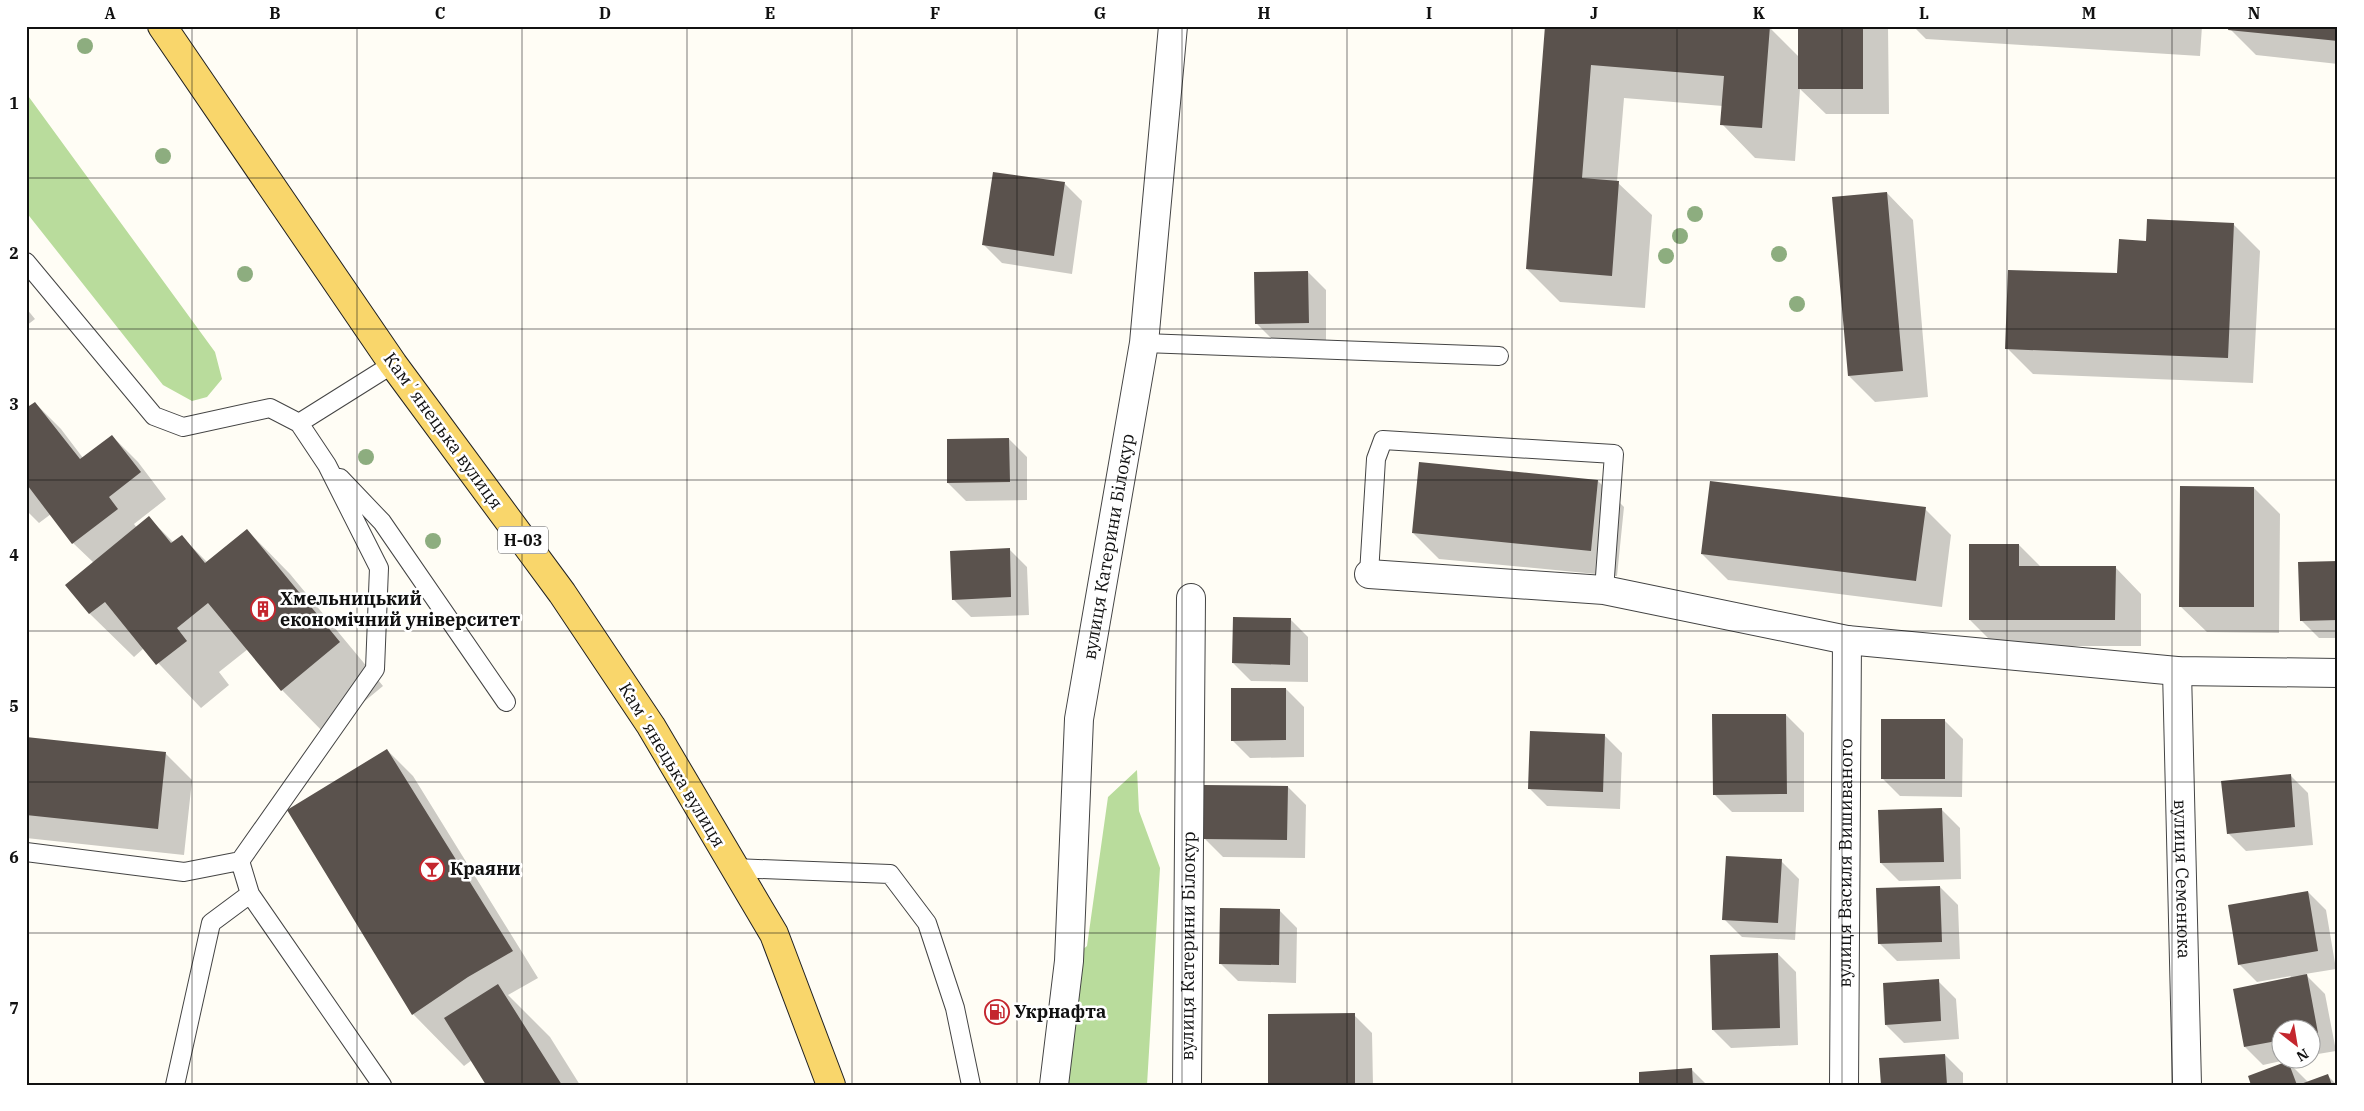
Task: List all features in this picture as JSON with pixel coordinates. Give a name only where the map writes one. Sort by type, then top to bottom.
[{"type":"main road","name":"Камʼянецька вулиця","points":[[162,26],[393,364],[562,593],[651,726],[774,934],[831,1085]]},
{"type":"street","name":"вулиця Катерини Білокур","points":[[1055,1076],[1069,960],[1079,719],[1144,343],[1173,26]]},
{"type":"street","points":[[1369,574],[1604,590],[1847,640],[2177,671],[2338,673]]},
{"type":"street","name":"вулиця Катерини Білокур","points":[[1187,1085],[1191,598]]},
{"type":"street","name":"вулиця Василя Вишиваного","points":[[1844,1085],[1847,640]]},
{"type":"street","name":"вулиця Семенюка","points":[[2177,671],[2187,1085]]},
{"type":"lane","points":[[26,262],[154,416],[183,427],[270,408],[299,423],[327,465],[379,568],[375,669],[240,861],[184,872],[26,852]]},
{"type":"lane","points":[[1144,343],[1499,356]]},
{"type":"lane","points":[[299,423],[393,364]]},
{"type":"lane","points":[[1369,574],[1376,459],[1383,440],[1614,454],[1604,590]]},
{"type":"lane","points":[[327,465],[382,522],[506,702]]},
{"type":"lane","points":[[240,861],[250,894],[382,1085]]},
{"type":"lane","points":[[734,868],[890,874],[927,923],[955,1008],[971,1085]]},
{"type":"lane","points":[[175,1085],[211,923],[250,894]]},
{"type":"green space","points":[[26,93],[215,352],[222,379],[207,397],[192,401],[163,385],[26,212]]},
{"type":"green space","points":[[1137,770],[1139,811],[1160,868],[1147,1085],[1054,1085],[1069,961],[1087,946],[1108,797]]},
{"type":"building","points":[[1545,26],[1770,26],[1762,128],[1720,125],[1724,76],[1591,65],[1582,178],[1619,181],[1612,276],[1526,269]]},
{"type":"building","points":[[1798,26],[1863,26],[1863,89],[1798,89]]},
{"type":"building","points":[[2229,26],[2338,26],[2338,41],[2228,30]]},
{"type":"building","points":[[993,172],[1065,182],[1054,256],[982,245]]},
{"type":"building","points":[[1887,192],[1903,371],[1848,376],[1832,197]]},
{"type":"building","points":[[2147,219],[2234,223],[2228,358],[2005,349],[2008,270],[2117,273],[2119,239],[2146,241]]},
{"type":"building","points":[[1308,271],[1309,323],[1255,324],[1254,272]]},
{"type":"building","points":[[35,402],[80,459],[112,435],[141,472],[109,497],[118,509],[72,544],[28,486],[26,487],[26,408]]},
{"type":"building","points":[[1009,438],[1010,482],[947,483],[947,439]]},
{"type":"building","points":[[1419,462],[1598,480],[1591,551],[1412,533]]},
{"type":"building","points":[[1710,481],[1926,507],[1916,581],[1701,554]]},
{"type":"building","points":[[2180,486],[2254,487],[2254,607],[2179,607]]},
{"type":"building","name":"Хмельницький економічний університет","points":[[149,516],[171,543],[182,535],[205,563],[247,529],[340,642],[281,691],[208,603],[177,628],[187,641],[156,665],[105,602],[89,614],[65,585]]},
{"type":"building","points":[[1969,544],[2019,544],[2019,566],[2116,566],[2115,620],[1969,620]]},
{"type":"building","points":[[1010,548],[1011,597],[952,600],[950,551]]},
{"type":"building","points":[[2338,561],[2338,620],[2300,621],[2298,562]]},
{"type":"building","points":[[1233,617],[1291,618],[1290,665],[1232,663]]},
{"type":"building","points":[[1231,688],[1286,688],[1286,740],[1231,741]]},
{"type":"building","points":[[1712,714],[1786,714],[1787,794],[1713,795]]},
{"type":"building","points":[[1881,719],[1945,719],[1945,779],[1881,779]]},
{"type":"building","points":[[1530,731],[1605,734],[1603,792],[1528,789]]},
{"type":"building","points":[[26,737],[166,752],[158,829],[26,815]]},
{"type":"building","name":"Краяни","points":[[387,749],[513,951],[468,977],[412,1015],[287,810]]},
{"type":"building","points":[[2291,774],[2295,827],[2227,834],[2221,781]]},
{"type":"building","points":[[1204,785],[1288,786],[1287,840],[1203,839]]},
{"type":"building","points":[[1942,808],[1944,862],[1880,863],[1878,810]]},
{"type":"building","points":[[1726,856],[1782,859],[1778,923],[1722,920]]},
{"type":"building","points":[[1940,886],[1942,942],[1878,944],[1876,888]]},
{"type":"building","points":[[2308,891],[2318,951],[2238,965],[2228,905]]},
{"type":"building","points":[[1220,908],[1280,909],[1279,965],[1219,964]]},
{"type":"building","points":[[1778,953],[1780,1028],[1712,1030],[1710,955]]},
{"type":"building","points":[[2307,974],[2315,1018],[2272,1018],[2272,1042],[2244,1047],[2233,989]]},
{"type":"building","points":[[1939,979],[1941,1021],[1885,1025],[1883,983]]},
{"type":"building","points":[[498,984],[562,1085],[486,1085],[444,1018]]},
{"type":"building","points":[[1355,1013],[1355,1085],[1268,1085],[1268,1014]]},
{"type":"building","points":[[1945,1054],[1947,1085],[1881,1085],[1879,1058]]},
{"type":"building","points":[[2272,1067],[2291,1068],[2297,1085],[2251,1085],[2248,1076]]},
{"type":"building","points":[[1692,1068],[1693,1085],[1639,1085],[1639,1072]]},
{"type":"building","points":[[2328,1074],[2332,1085],[2298,1085]]},
{"type":"place","name":"Хмельницький економічний університет","points":[[263,609]]},
{"type":"place","name":"Краяни","points":[[432,869]]},
{"type":"place","name":"Укрнафта","points":[[997,1012]]}]
